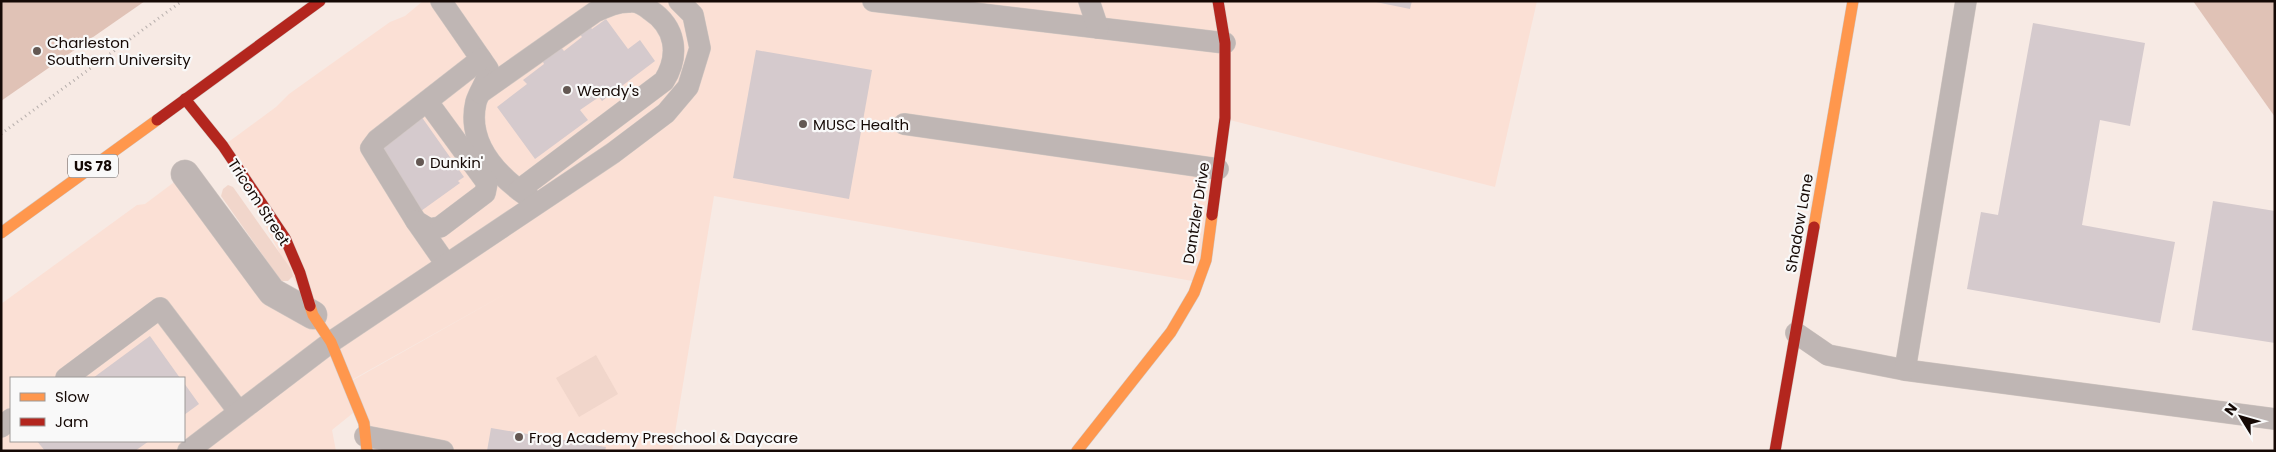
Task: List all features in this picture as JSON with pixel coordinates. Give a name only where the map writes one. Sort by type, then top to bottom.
[{"type":"street","name":"US 78","points":[[1,233],[320,1]]},
{"type":"street","name":"Dantzler Drive","points":[[1078,451],[1171,332],[1194,294],[1206,260],[1226,118],[1225,43],[1218,1]]},
{"type":"street","name":"Shadow Lane","points":[[1775,451],[1853,1]]},
{"type":"street","name":"Tricom Street","points":[[185,99],[223,146],[285,238],[300,273],[313,315],[331,342],[364,423],[366,443]]},
{"type":"street","name":"Tricom Street","points":[[185,174],[272,292],[313,315]]},
{"type":"lane","points":[[440,1],[485,65],[480,93],[476,102],[474,126],[480,145],[490,162],[511,186],[537,203]]},
{"type":"lane","points":[[446,264],[416,221],[371,148],[377,140],[427,101],[588,1]]},
{"type":"lane","points":[[480,93],[595,12],[610,5],[630,1],[642,4],[659,16],[668,26],[674,55],[670,71],[664,81],[519,190]]},
{"type":"lane","points":[[188,451],[331,342],[613,153],[666,114],[688,87],[700,48],[693,15],[679,1]]},
{"type":"lane","points":[[873,1],[1225,43]]},
{"type":"lane","points":[[1089,1],[1098,28]]},
{"type":"lane","points":[[1905,370],[1966,1]]},
{"type":"lane","points":[[416,221],[429,229],[440,227],[485,193],[487,183],[427,101]]},
{"type":"lane","points":[[904,124],[1218,169]]},
{"type":"lane","points":[[67,377],[160,308],[239,412]]},
{"type":"lane","points":[[1796,333],[1828,355],[1905,370],[2275,419]]},
{"type":"lane","points":[[366,443],[443,451]]},
{"type":"path","points":[[1,134],[182,1]]},
{"type":"shaded area","name":"Charleston Southern University","points":[[1,1],[145,1],[1,101]]},
{"type":"shaded area","points":[[423,1],[1537,1],[1495,187],[1226,119],[1198,282],[714,196],[672,451],[367,451],[358,409],[332,430],[336,451],[1,451],[1,304],[137,205],[145,204],[185,174],[236,244],[312,314],[223,146],[276,107],[289,94],[390,22],[405,16]],"holes":[[[507,293],[348,383],[330,348],[348,382]]]},
{"type":"shaded area","points":[[2193,1],[2275,1],[2275,117]]},
{"type":"shaded area","points":[[228,185],[233,187],[291,269],[293,276],[288,281],[281,281],[221,196],[223,189]]},
{"type":"shaded area","points":[[596,355],[618,394],[579,417],[556,378]]},
{"type":"building","points":[[1371,1],[1412,1],[1410,9]]},
{"type":"building","name":"Wendy's","points":[[606,19],[628,49],[640,40],[655,61],[602,101],[599,97],[580,110],[588,120],[535,159],[497,107],[527,84],[523,80],[544,64],[542,60],[560,46],[564,51],[582,37],[579,33],[589,25],[592,29]]},
{"type":"building","points":[[2033,23],[2145,43],[2130,126],[2100,120],[2082,225],[2175,242],[2160,323],[1967,289],[1981,212],[1998,215]]},
{"type":"building","name":"MUSC Health","points":[[756,50],[872,70],[849,199],[733,178]]},
{"type":"building","name":"Dunkin'","points":[[421,116],[464,177],[458,181],[460,183],[421,211],[376,148]]},
{"type":"building","points":[[2213,201],[2275,211],[2275,343],[2192,330]]},
{"type":"building","points":[[150,336],[179,377],[94,377]]},
{"type":"building","points":[[185,384],[199,404],[185,414]]},
{"type":"building","name":"Frog Academy Preschool & Daycare","points":[[491,428],[606,447],[605,451],[487,451]]},
{"type":"building","points":[[38,442],[148,442],[135,451],[45,451]]},
{"type":"traffic: slow","points":[[1814,227],[1853,1]]},
{"type":"traffic: slow","points":[[1,233],[157,120]]},
{"type":"traffic: slow","points":[[1077,451],[1171,332],[1194,293],[1206,260],[1212,215]]},
{"type":"traffic: slow","points":[[310,306],[313,315],[331,342],[364,423],[367,451]]},
{"type":"traffic: jam","points":[[157,120],[320,1]]},
{"type":"traffic: jam","points":[[1212,215],[1225,118],[1225,43],[1218,1]]},
{"type":"traffic: jam","points":[[185,99],[223,146],[285,238],[300,273],[310,306]]},
{"type":"traffic: jam","points":[[1775,451],[1814,227]]},
{"type":"place","name":"Charleston Southern University","points":[[37,51]]},
{"type":"place","name":"Wendy's","points":[[567,90]]},
{"type":"place","name":"MUSC Health","points":[[803,124]]},
{"type":"place","name":"Dunkin'","points":[[420,162]]},
{"type":"place","name":"Frog Academy Preschool & Daycare","points":[[519,437]]}]
